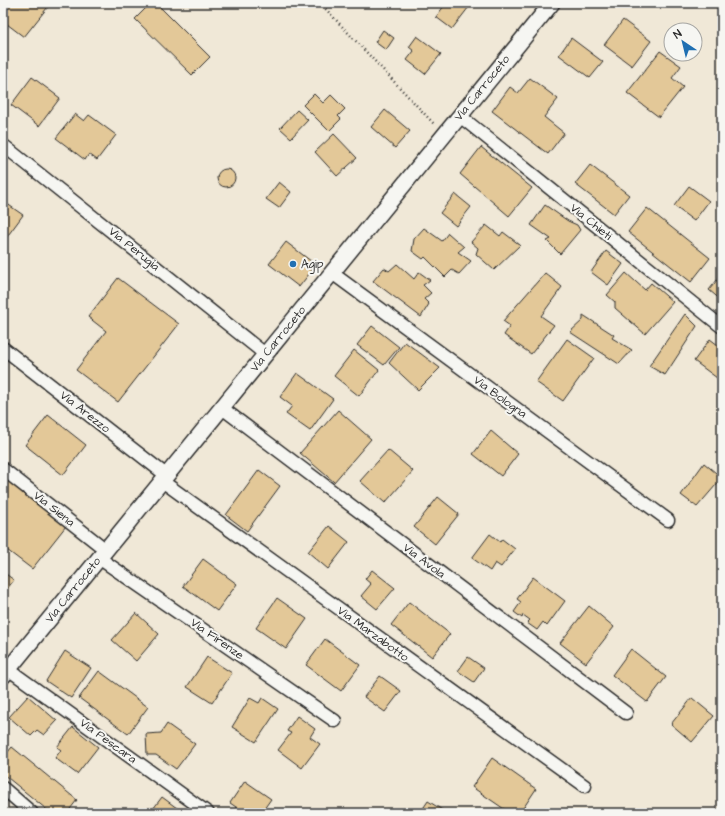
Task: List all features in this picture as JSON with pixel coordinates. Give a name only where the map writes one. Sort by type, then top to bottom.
[{"type":"street","name":"Via Carroceto","points":[[6,672],[552,3]]},
{"type":"street","name":"Via Chieti","points":[[460,116],[722,327]]},
{"type":"street","name":"Via Perugia","points":[[3,145],[266,354]]},
{"type":"street","name":"Via Bologna","points":[[332,273],[668,520]]},
{"type":"street","name":"Via Arezzo","points":[[3,348],[164,478]]},
{"type":"street","name":"Via Avola","points":[[222,408],[626,713]]},
{"type":"street","name":"Via Siena","points":[[3,469],[103,554]]},
{"type":"street","name":"Via Marzabotto","points":[[164,478],[585,786]]},
{"type":"street","name":"Via Firenze","points":[[103,554],[335,721]]},
{"type":"street","name":"Via Pescara","points":[[6,672],[208,813]]},
{"type":"street","points":[[3,788],[32,813]]},
{"type":"path","points":[[320,3],[444,135]]},
{"type":"building","points":[[3,3],[51,3],[24,37],[3,21]]},
{"type":"building","points":[[151,3],[156,3],[210,57],[192,75],[135,19]]},
{"type":"building","points":[[446,3],[472,3],[452,29],[436,17]]},
{"type":"building","points":[[623,20],[651,41],[632,66],[604,45]]},
{"type":"building","points":[[383,30],[394,38],[386,50],[375,42]]},
{"type":"building","points":[[417,36],[441,54],[425,74],[407,60],[414,51],[409,47]]},
{"type":"building","points":[[571,38],[603,62],[590,78],[559,55]]},
{"type":"building","points":[[660,51],[663,53],[663,62],[675,62],[681,66],[672,78],[683,87],[659,117],[627,93]]},
{"type":"building","points":[[32,77],[60,98],[39,126],[11,105]]},
{"type":"building","points":[[530,78],[558,99],[544,117],[564,133],[548,154],[492,111],[510,87],[518,93]]},
{"type":"building","points":[[314,94],[323,103],[331,95],[345,109],[338,116],[341,119],[329,131],[303,105]]},
{"type":"building","points":[[297,110],[308,120],[291,138],[280,128]]},
{"type":"building","points":[[385,110],[410,131],[395,148],[371,127]]},
{"type":"building","points":[[75,114],[84,121],[89,115],[116,135],[97,160],[89,154],[85,160],[56,138]]},
{"type":"building","points":[[334,134],[357,158],[337,176],[315,152]]},
{"type":"building","points":[[481,147],[532,188],[509,216],[460,174]]},
{"type":"building","points":[[590,165],[629,195],[614,214],[575,184]]},
{"type":"building","points":[[226,169],[232,172],[235,178],[232,184],[226,187],[220,184],[217,178],[220,172]]},
{"type":"building","points":[[279,182],[291,192],[279,208],[266,199]]},
{"type":"building","points":[[689,186],[709,201],[694,221],[674,206]]},
{"type":"building","points":[[455,194],[471,207],[456,226],[440,213]]},
{"type":"building","points":[[3,201],[23,215],[3,242]]},
{"type":"building","points":[[545,205],[568,221],[577,225],[580,230],[560,254],[547,241],[551,239],[531,225]]},
{"type":"building","points":[[647,208],[710,258],[691,282],[628,232]]},
{"type":"building","points":[[486,225],[500,236],[503,232],[520,245],[494,270],[476,254],[478,248],[471,242]]},
{"type":"building","points":[[424,228],[442,241],[448,233],[464,247],[458,252],[471,261],[459,274],[452,270],[445,277],[425,257],[423,259],[412,251],[414,239]]},
{"type":"building","name":"Agip","points":[[286,242],[316,265],[299,287],[269,264]]},
{"type":"building","points":[[606,251],[623,264],[608,285],[591,272]]},
{"type":"building","points":[[397,264],[414,279],[419,272],[430,280],[423,285],[431,293],[424,299],[429,304],[421,317],[373,281],[384,268],[389,271]]},
{"type":"building","points":[[545,273],[562,287],[541,316],[554,325],[531,354],[504,335],[510,326],[503,321]]},
{"type":"building","points":[[626,273],[645,290],[651,283],[673,302],[645,334],[615,308],[615,302],[607,295]]},
{"type":"building","points":[[722,274],[722,301],[709,290]]},
{"type":"building","points":[[118,278],[179,324],[118,402],[76,370],[106,331],[88,317]]},
{"type":"building","points":[[685,314],[697,326],[665,375],[649,366]]},
{"type":"building","points":[[583,315],[614,335],[612,338],[632,350],[619,364],[570,332],[583,320]]},
{"type":"building","points":[[372,326],[399,347],[384,365],[357,345]]},
{"type":"building","points":[[567,339],[594,358],[563,401],[536,382]]},
{"type":"building","points":[[710,339],[722,348],[722,370],[717,378],[694,361]]},
{"type":"building","points":[[405,342],[440,368],[418,390],[389,363]]},
{"type":"building","points":[[354,350],[379,370],[359,396],[334,376]]},
{"type":"building","points":[[297,373],[333,399],[310,431],[286,414],[292,406],[280,397]]},
{"type":"building","points":[[338,410],[371,439],[334,482],[300,453]]},
{"type":"building","points":[[48,415],[86,445],[63,475],[25,445]]},
{"type":"building","points":[[491,431],[518,454],[501,476],[473,454]]},
{"type":"building","points":[[388,450],[413,471],[385,503],[360,481]]},
{"type":"building","points":[[704,463],[722,478],[697,507],[681,495]]},
{"type":"building","points":[[259,470],[280,486],[247,531],[226,515]]},
{"type":"building","points":[[3,477],[66,526],[32,569],[3,547]]},
{"type":"building","points":[[438,497],[459,514],[435,544],[414,527]]},
{"type":"building","points":[[329,526],[349,542],[328,569],[308,552]]},
{"type":"building","points":[[490,534],[500,542],[502,539],[515,549],[501,567],[495,563],[490,571],[472,558]]},
{"type":"building","points":[[203,559],[237,584],[217,611],[183,586]]},
{"type":"building","points":[[372,570],[395,588],[377,609],[361,596],[371,584],[365,579]]},
{"type":"building","points":[[3,572],[14,580],[3,594]]},
{"type":"building","points":[[533,577],[565,601],[547,626],[543,622],[537,630],[527,623],[530,620],[523,615],[522,618],[514,612],[521,602],[517,599]]},
{"type":"building","points":[[277,598],[307,619],[286,649],[256,628]]},
{"type":"building","points":[[409,602],[450,634],[432,657],[391,625]]},
{"type":"building","points":[[589,606],[614,627],[586,663],[560,643]]},
{"type":"building","points":[[136,613],[159,634],[136,661],[112,640]]},
{"type":"building","points":[[325,639],[360,665],[341,691],[306,665]]},
{"type":"building","points":[[631,649],[666,677],[647,702],[612,675]]},
{"type":"building","points":[[65,651],[91,668],[71,698],[46,681]]},
{"type":"building","points":[[207,657],[232,673],[212,703],[187,687]]},
{"type":"building","points":[[468,657],[484,668],[474,682],[458,671]]},
{"type":"building","points":[[99,671],[148,707],[128,734],[79,698]]},
{"type":"building","points":[[380,676],[401,691],[385,712],[364,697]]},
{"type":"building","points":[[28,696],[57,721],[44,735],[37,730],[31,736],[9,717]]},
{"type":"building","points":[[250,698],[259,703],[262,698],[278,709],[256,742],[232,727]]},
{"type":"building","points":[[692,698],[714,716],[692,742],[671,724]]},
{"type":"building","points":[[297,716],[315,729],[310,737],[320,744],[302,768],[278,750],[291,733],[287,731]]},
{"type":"building","points":[[167,724],[195,744],[176,769],[156,755],[147,755],[146,734],[161,733]]},
{"type":"building","points":[[73,727],[98,747],[77,774],[55,758],[61,750],[57,747]]},
{"type":"building","points":[[12,747],[77,800],[67,813],[51,813],[3,774],[3,758]]},
{"type":"building","points":[[492,758],[536,789],[520,813],[510,813],[472,787]]},
{"type":"building","points":[[245,781],[271,799],[261,813],[245,813],[230,803]]},
{"type":"building","points":[[162,797],[181,811],[180,813],[150,813]]},
{"type":"building","points":[[428,801],[447,813],[420,813]]},
{"type":"place","name":"Agip","points":[[293,264]]}]
